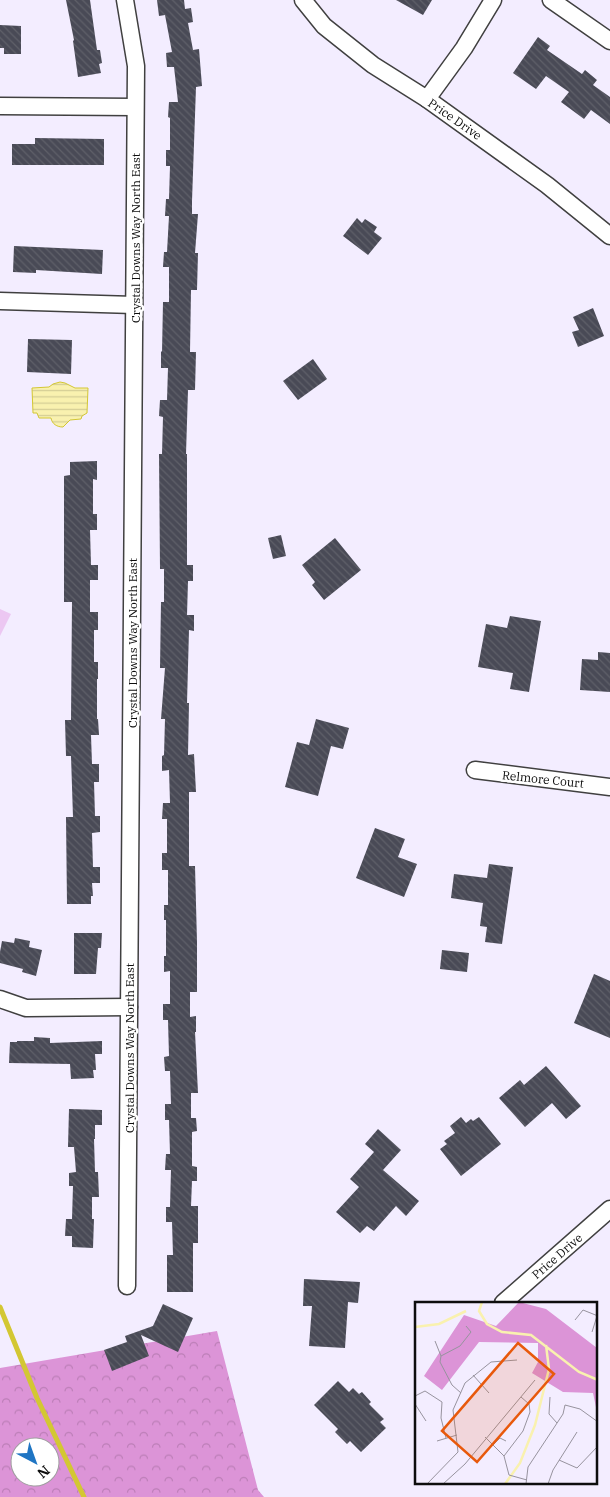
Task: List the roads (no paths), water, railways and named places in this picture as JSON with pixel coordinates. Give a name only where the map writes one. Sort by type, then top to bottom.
[{"type":"street","name":"Crystal Downs Way North East","points":[[125,0],[136,66],[127,1286]]},
{"type":"street","name":"Price Drive","points":[[303,0],[324,26],[373,65],[427,99],[547,185],[610,236]]},
{"type":"street","points":[[427,99],[464,48],[493,0]]},
{"type":"street","points":[[551,0],[610,41]]},
{"type":"street","points":[[0,106],[136,107]]},
{"type":"street","points":[[0,301],[134,305]]},
{"type":"street","name":"Relmore Court","points":[[475,770],[610,787]]},
{"type":"street","points":[[0,999],[26,1008],[129,1007]]},
{"type":"street","name":"Price Drive","points":[[504,1302],[610,1209]]},
{"type":"waterway","points":[[0,1307],[37,1398],[84,1497]]}]
